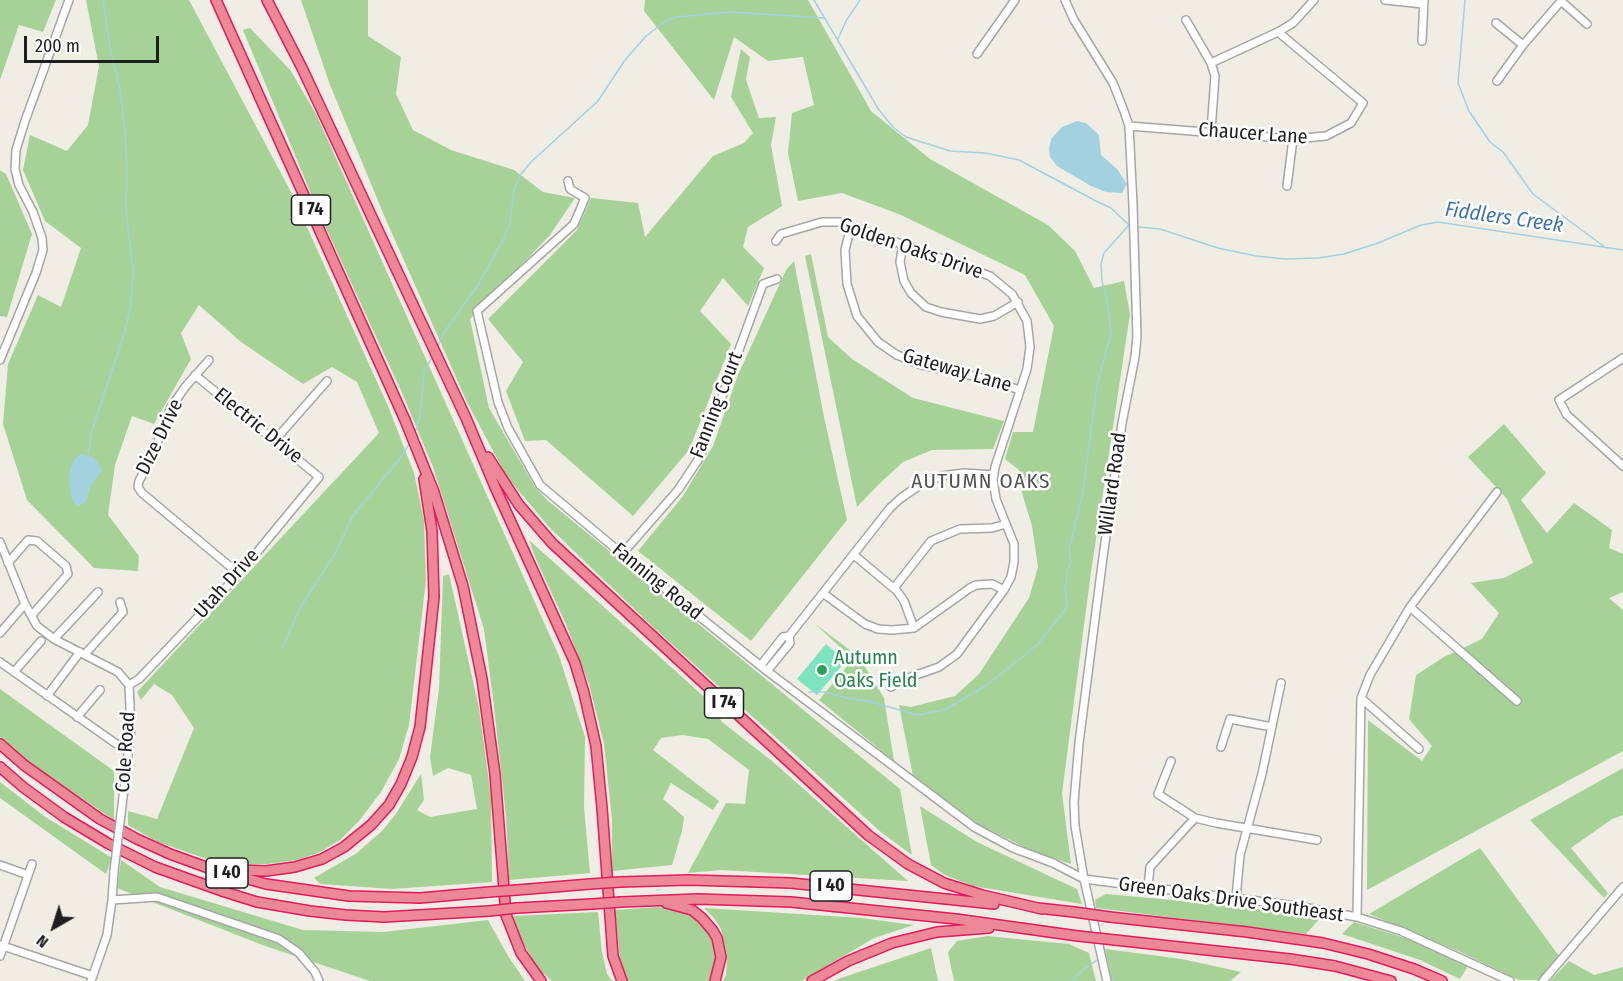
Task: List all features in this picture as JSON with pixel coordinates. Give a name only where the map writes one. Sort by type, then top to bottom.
[{"type":"highway","name":"I 74","points":[[216,0],[405,420],[434,492],[449,537],[473,631],[490,728],[506,915],[521,953],[541,981]]},
{"type":"highway","name":"I 74","points":[[267,0],[302,68],[466,418],[505,486],[519,505],[552,543],[868,835],[908,864],[944,883],[982,896],[1042,909]]},
{"type":"highway","points":[[466,418],[562,633],[584,693],[593,729],[599,776],[613,956],[622,981]]},
{"type":"highway","points":[[209,868],[280,870],[309,863],[333,853],[356,838],[381,814],[395,795],[407,771],[416,743],[421,716],[435,578],[426,489],[405,420]]},
{"type":"highway","name":"I 40","points":[[0,744],[24,765],[100,819],[137,839],[209,868],[266,884],[349,896],[420,898],[620,882],[688,880],[791,883],[1247,932],[1368,954],[1443,981]]},
{"type":"highway","name":"I 40","points":[[0,767],[64,817],[108,844],[155,867],[257,902],[310,911],[384,917],[649,900],[733,899],[815,904],[1290,959],[1335,966],[1391,981]]},
{"type":"highway","points":[[649,900],[685,908],[697,914],[708,924],[720,948],[721,964],[715,981]]},
{"type":"highway","points":[[812,981],[848,961],[900,941],[937,932],[1009,928]]},
{"type":"street","points":[[0,360],[36,273],[43,250],[37,221],[19,185],[15,169],[16,150],[21,130],[69,0]]},
{"type":"street","points":[[977,54],[1014,0]]},
{"type":"street","name":"Willard Road","points":[[1065,0],[1074,21],[1113,83],[1129,126],[1138,322],[1135,357],[1122,423],[1104,546],[1075,775],[1075,826],[1084,879],[1107,981]]},
{"type":"street","points":[[1211,63],[1278,32],[1293,22],[1314,0]]},
{"type":"street","points":[[1385,0],[1424,2],[1422,40]]},
{"type":"street","points":[[1497,81],[1523,45],[1561,1],[1587,24]]},
{"type":"street","points":[[1186,20],[1211,63],[1215,76],[1211,131]]},
{"type":"street","points":[[1496,23],[1523,45]]},
{"type":"street","name":"Chaucer Lane","points":[[1129,126],[1293,139],[1318,138],[1351,123],[1363,103],[1278,32]]},
{"type":"street","points":[[1287,186],[1293,139]]},
{"type":"street","name":"Fanning Road","points":[[568,181],[570,189],[585,198],[574,224],[477,311],[498,402],[508,428],[540,485],[767,671],[974,827],[1013,848],[1053,863],[1084,879]]},
{"type":"street","name":"Golden Oaks Drive","points":[[776,241],[781,234],[822,222],[834,221],[851,226],[990,276],[1006,287],[1018,302],[1027,321],[1030,338],[1029,358],[993,475],[994,492],[1012,538],[1015,554],[1013,568],[1004,590],[967,643],[951,659],[932,670],[909,677],[891,687]]},
{"type":"street","name":"Gateway Lane","points":[[851,226],[844,261],[847,284],[857,316],[878,342],[897,355],[922,365],[978,377],[1020,390]]},
{"type":"street","points":[[903,244],[900,262],[904,281],[911,293],[926,307],[980,319],[994,316],[1018,302]]},
{"type":"street","name":"Fanning Court","points":[[622,554],[678,490],[700,457],[763,284],[777,279]]},
{"type":"street","points":[[1623,358],[1559,400],[1567,415],[1623,466]]},
{"type":"street","name":"Dize Drive","points":[[209,360],[171,407],[138,487],[142,493],[239,574]]},
{"type":"street","name":"Electric Drive","points":[[195,375],[276,439],[319,477]]},
{"type":"street","points":[[276,439],[327,381]]},
{"type":"street","points":[[761,665],[783,637],[789,636],[824,594],[890,508],[913,489],[927,481],[948,475],[971,473],[993,475]]},
{"type":"street","name":"Utah Drive","points":[[129,685],[139,679],[239,574],[319,477]]},
{"type":"street","points":[[1357,917],[1362,698],[1370,675],[1410,607],[1497,492]]},
{"type":"street","points":[[894,588],[931,541],[960,529],[992,528],[1006,524]]},
{"type":"street","points":[[10,561],[28,540],[37,541],[66,566],[68,574],[32,615]]},
{"type":"street","name":"Cole Road","points":[[0,542],[10,561],[25,604],[38,626],[54,639],[118,672],[129,685],[131,729],[112,900],[107,935],[92,979]]},
{"type":"street","points":[[854,555],[894,588],[904,602],[914,627]]},
{"type":"street","points":[[824,594],[859,621],[872,627],[892,630],[914,627],[970,588],[992,584],[1004,590]]},
{"type":"street","points":[[54,639],[98,592]]},
{"type":"street","points":[[47,696],[81,654],[123,612],[120,602]]},
{"type":"street","points":[[0,633],[25,604]]},
{"type":"street","points":[[1410,607],[1517,700]]},
{"type":"street","points":[[767,671],[790,643],[789,636]]},
{"type":"street","points":[[14,672],[40,641]]},
{"type":"street","points":[[0,662],[115,743],[129,747]]},
{"type":"street","points":[[1236,897],[1240,855],[1281,683]]},
{"type":"street","points":[[77,717],[100,690]]},
{"type":"street","points":[[1362,698],[1419,749]]},
{"type":"street","points":[[1221,747],[1230,719],[1272,727]]},
{"type":"street","points":[[1171,761],[1158,794],[1195,818],[1317,840]]},
{"type":"street","points":[[1148,887],[1150,867],[1195,818]]},
{"type":"street","points":[[0,956],[32,864]]},
{"type":"street","points":[[0,865],[28,876]]},
{"type":"street","name":"Green Oaks Drive Southeast","points":[[1084,879],[1236,897],[1357,917],[1401,931],[1510,981]]},
{"type":"street","points":[[1543,981],[1623,887]]},
{"type":"street","points":[[112,900],[158,897],[279,939],[299,953],[315,972],[319,981]]},
{"type":"street","points":[[2,945],[92,979]]},
{"type":"green space","points":[[0,0],[56,0],[43,32],[19,25],[0,80]]},
{"type":"green space","points":[[86,0],[189,0],[292,194],[388,406],[414,473],[424,520],[426,580],[409,725],[399,759],[381,792],[359,821],[340,840],[318,853],[297,860],[235,865],[204,858],[158,842],[128,825],[128,811],[157,819],[194,728],[172,695],[154,684],[141,700],[137,692],[379,433],[357,382],[332,367],[303,384],[241,342],[199,305],[181,333],[191,359],[154,424],[132,416],[115,465],[108,515],[139,556],[138,571],[94,568],[27,500],[3,424],[8,364],[38,295],[61,307],[81,248],[45,221],[23,170],[30,135],[67,151],[88,125],[99,66]]},
{"type":"green space","points":[[301,0],[368,0],[368,36],[401,57],[396,94],[413,130],[451,150],[514,170],[543,192],[575,198],[550,235],[470,319],[489,408],[535,487],[547,500],[900,789],[912,855],[882,833],[655,629],[550,528],[507,477],[467,402],[386,220],[330,85]]},
{"type":"green space","points":[[645,0],[808,0],[871,111],[930,159],[1048,225],[1075,251],[1094,288],[1124,281],[1130,314],[1091,572],[1062,793],[1071,864],[1032,851],[978,824],[913,776],[899,705],[911,707],[955,696],[979,674],[1029,598],[1038,567],[1032,526],[1022,493],[1019,470],[1005,459],[1013,432],[1033,432],[1054,326],[1025,275],[901,215],[842,193],[798,201],[788,153],[792,113],[814,105],[803,57],[768,61],[734,37],[714,100],[644,11]]},
{"type":"green space","points":[[250,28],[291,71],[317,116],[559,656],[585,737],[584,807],[590,873],[509,880],[506,816],[484,629],[433,467],[403,395],[319,213],[243,30]]},
{"type":"green space","points":[[741,49],[750,57],[746,80],[759,118],[776,117],[771,145],[782,206],[748,227],[743,247],[764,268],[748,306],[723,278],[700,311],[731,344],[689,450],[633,516],[546,440],[525,441],[506,391],[523,362],[488,319],[577,230],[591,198],[638,203],[645,237],[713,156],[744,143],[753,133],[731,97]]},
{"type":"green space","points":[[0,170],[6,174],[32,234],[7,317],[0,316]]},
{"type":"green space","points":[[811,254],[828,337],[852,359],[913,398],[1004,421],[993,449],[932,450],[903,462],[857,507],[805,256]]},
{"type":"green space","points":[[794,261],[824,417],[847,520],[751,641],[638,551],[683,496],[713,446],[738,375],[786,270]]},
{"type":"green space","points":[[1504,424],[1546,473],[1521,500],[1547,533],[1574,503],[1612,530],[1609,548],[1623,554],[1623,592],[1609,598],[1623,610],[1623,751],[1367,890],[1368,720],[1422,761],[1432,746],[1409,719],[1416,675],[1444,657],[1482,639],[1499,613],[1471,583],[1504,578],[1533,563],[1507,499],[1468,457]]},
{"type":"green space","points":[[529,540],[710,702],[722,722],[772,761],[908,881],[722,870],[688,873],[726,803],[745,804],[749,770],[708,739],[682,735],[661,738],[653,750],[719,801],[713,810],[671,783],[663,799],[684,817],[672,865],[612,871],[612,820],[604,744],[589,684]]},
{"type":"green space","points":[[449,574],[479,708],[491,797],[492,882],[392,889],[321,884],[314,878],[357,853],[382,831],[421,774],[424,800],[417,810],[430,817],[477,809],[471,775],[448,768],[433,776],[430,757],[439,689],[443,576]]},
{"type":"green space","points":[[814,623],[859,657],[884,698],[894,761],[819,700],[853,659]]},
{"type":"green space","name":"Autumn Oaks Field","points":[[826,644],[846,661],[817,695],[797,679]]},
{"type":"green space","points":[[0,689],[114,771],[114,820],[29,763],[0,737]]},
{"type":"green space","points":[[1623,768],[1623,815],[1612,819],[1571,848],[1608,893],[1604,898],[1530,820]]},
{"type":"green space","points":[[0,782],[44,816],[112,858],[106,874],[0,798]]},
{"type":"green space","points":[[920,806],[977,842],[1077,889],[1082,904],[973,886],[945,875],[931,865]]},
{"type":"green space","points":[[1480,848],[1559,956],[1538,980],[1519,980],[1460,952],[1369,914]]},
{"type":"green space","points":[[121,860],[160,887],[303,930],[383,932],[488,920],[525,981],[370,981],[265,946],[117,888]]},
{"type":"green space","points":[[1106,894],[1238,906],[1321,917],[1306,934],[1096,908],[1095,900]]},
{"type":"green space","points":[[657,907],[692,916],[702,923],[712,936],[717,959],[710,981],[627,981],[621,970],[615,910]]},
{"type":"green space","points":[[704,908],[862,918],[914,925],[874,938],[802,981],[723,981],[726,975],[727,956],[721,929]]},
{"type":"green space","points":[[598,912],[602,952],[607,974],[612,981],[552,981],[536,967],[518,933],[513,916]]},
{"type":"green space","points":[[1354,922],[1408,939],[1468,966],[1460,979],[1420,960],[1342,934]]},
{"type":"green space","points":[[987,936],[1069,944],[1089,953],[1096,981],[954,981],[948,952],[957,941]]},
{"type":"green space","points":[[931,948],[938,981],[834,981],[838,979]]},
{"type":"green space","points":[[1105,949],[1182,959],[1241,972],[1230,981],[1112,981]]},
{"type":"green space","points":[[1569,961],[1594,975],[1623,967],[1623,981],[1550,981]]},
{"type":"water","points":[[1077,121],[1086,123],[1099,135],[1101,155],[1117,169],[1127,184],[1122,193],[1106,192],[1091,186],[1057,166],[1050,157],[1051,139],[1062,127]]},
{"type":"water","points":[[80,454],[93,457],[102,471],[91,485],[86,502],[78,506],[71,496],[69,476],[73,461]]},
{"type":"waterway","points":[[88,454],[92,430],[125,331],[131,305],[133,272],[126,209],[125,130],[120,89],[111,53],[103,0]]},
{"type":"waterway","name":"Fiddlers Creek","points":[[814,0],[879,110],[894,128],[906,137],[950,151],[985,153],[1019,160],[1111,208],[1128,224]]},
{"type":"waterway","points":[[838,39],[846,21],[860,0]]},
{"type":"waterway","points":[[1465,0],[1458,83],[1469,111],[1490,142],[1503,152],[1533,194],[1606,248]]},
{"type":"waterway","points":[[437,348],[445,331],[478,285],[504,238],[510,223],[514,190],[521,174],[531,162],[598,101],[625,60],[646,36],[666,21],[677,17],[730,12],[825,18]]},
{"type":"waterway","name":"Fiddlers Creek","points":[[1138,227],[1160,229],[1218,248],[1285,259],[1344,254],[1421,225],[1438,222],[1623,250]]},
{"type":"waterway","points":[[809,692],[825,692],[868,701],[917,715],[944,710],[984,687],[1025,655],[1038,644],[1062,614],[1067,606],[1065,589],[1071,562],[1069,550],[1083,492],[1097,385],[1111,333],[1101,264],[1104,253],[1129,225]]},
{"type":"waterway","points":[[415,433],[420,416],[424,373],[432,357]]},
{"type":"waterway","points":[[282,649],[301,606],[335,554],[352,517],[410,443]]},
{"type":"waterway","points":[[1072,981],[1081,971],[1100,958]]},
{"type":"waterway","points":[[1109,975],[1114,981]]},
{"type":"place","name":"Autumn Oaks Field","points":[[822,670]]},
{"type":"district","name":"AUTUMN OAKS","points":[[981,482]]}]
